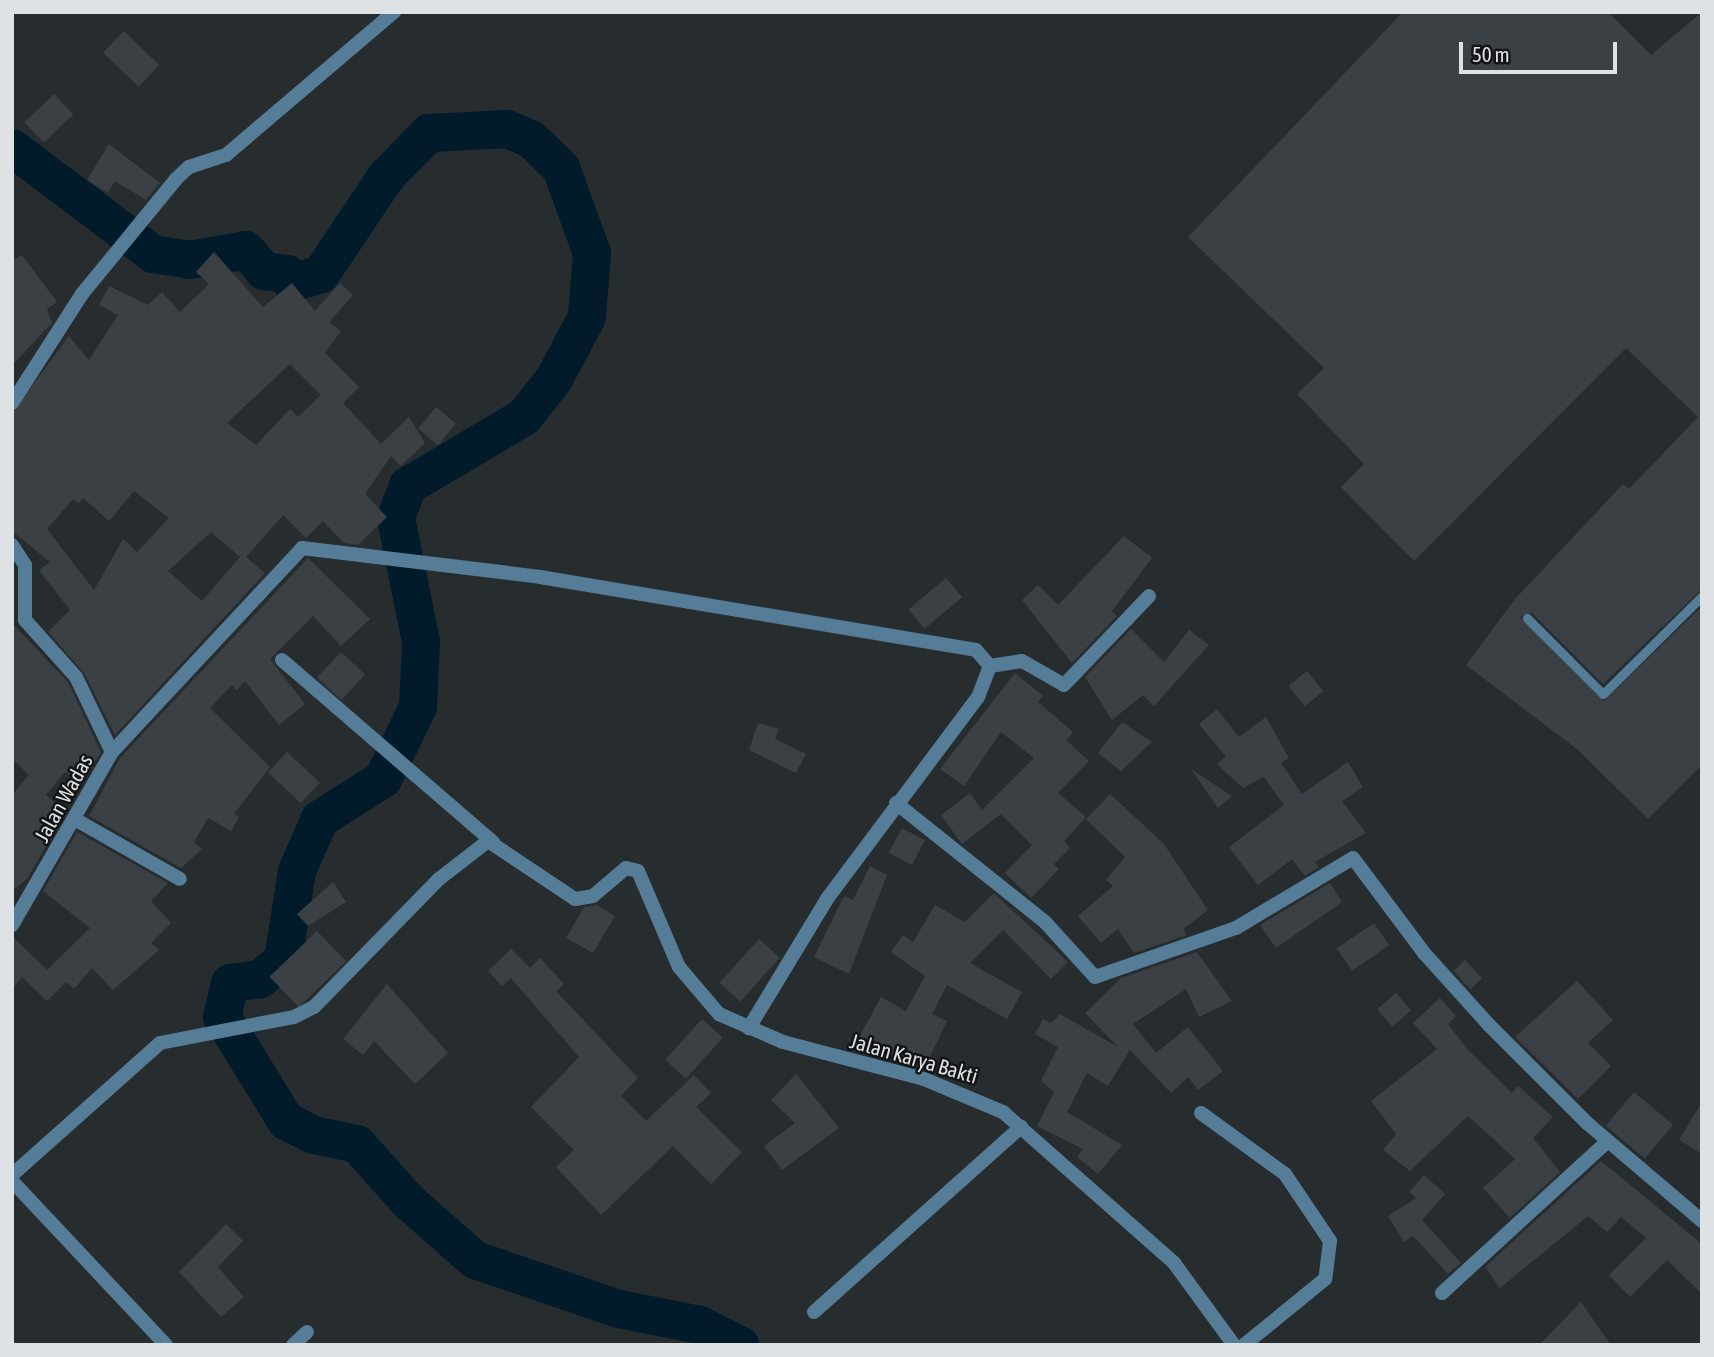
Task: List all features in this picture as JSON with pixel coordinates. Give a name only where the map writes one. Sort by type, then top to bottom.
[{"type":"street","points":[[12,403],[120,243],[189,167],[226,155],[394,12]]},
{"type":"street","name":"Jalan Wadas","points":[[12,545],[25,565],[25,620],[76,677],[112,752],[78,821],[12,925]]},
{"type":"street","points":[[112,752],[299,550],[417,561],[976,650],[990,666]]},
{"type":"street","points":[[990,666],[1022,661],[1064,685],[1149,596]]},
{"type":"street","points":[[282,660],[377,745],[408,767],[494,843]]},
{"type":"street","points":[[748,1028],[896,803],[978,696],[990,666]]},
{"type":"street","points":[[896,803],[1045,922],[1095,977],[1236,928],[1353,858],[1453,987],[1608,1141],[1702,1221]]},
{"type":"street","points":[[78,821],[180,879]]},
{"type":"street","points":[[12,1175],[150,1049],[314,1007],[472,847],[494,843]]},
{"type":"street","name":"Jalan Karya Bakti","points":[[494,843],[575,899],[593,896],[626,868],[641,875],[644,890],[693,990],[719,1014],[748,1028],[978,1097],[1021,1128],[1174,1263],[1234,1345]]},
{"type":"street","points":[[1201,1113],[1285,1174],[1330,1241],[1325,1279],[1244,1345]]},
{"type":"street","points":[[814,1312],[1021,1128]]},
{"type":"street","points":[[1442,1293],[1608,1141]]},
{"type":"street","points":[[12,1181],[166,1345]]},
{"type":"street","points":[[293,1345],[307,1332]]},
{"type":"lane","points":[[1527,618],[1603,694],[1702,596]]},
{"type":"building","points":[[1403,12],[1608,12],[1651,55],[1702,12],[1702,589],[1603,684],[1532,613],[1520,617],[1604,701],[1702,606],[1702,765],[1648,819],[1577,749],[1466,665],[1515,599],[1623,484],[1629,489],[1698,417],[1626,348],[1414,561],[1341,487],[1364,464],[1297,394],[1324,368],[1188,237]]},
{"type":"building","points":[[124,31],[159,65],[138,87],[103,53]]},
{"type":"building","points":[[54,94],[73,114],[44,143],[25,122]]},
{"type":"building","points":[[109,144],[160,183],[146,200],[115,181],[108,193],[87,180]]},
{"type":"building","points":[[214,252],[263,307],[292,283],[315,311],[340,283],[353,295],[329,322],[341,331],[325,353],[359,387],[343,403],[381,444],[409,417],[425,443],[401,466],[391,456],[365,494],[387,517],[358,545],[344,543],[323,521],[306,538],[283,515],[246,557],[265,573],[115,735],[84,673],[48,632],[70,610],[39,570],[50,562],[12,531],[12,413],[69,336],[89,360],[118,315],[99,305],[109,286],[148,305],[162,292],[180,312],[209,284],[196,272]],"holes":[[[290,364],[321,395],[298,417],[290,409],[256,445],[227,423]],[[134,491],[169,518],[137,552],[123,539],[94,590],[47,529],[73,499],[79,503],[83,498],[109,521]],[[211,532],[240,557],[202,601],[168,571]]]},
{"type":"building","points":[[22,255],[57,302],[47,309],[52,323],[12,365],[12,261]]},
{"type":"building","points":[[436,407],[456,424],[438,445],[418,428]]},
{"type":"building","points":[[1124,536],[1152,558],[1112,611],[1117,616],[1072,663],[1022,600],[1038,585],[1058,605]]},
{"type":"building","points":[[308,558],[370,619],[341,646],[313,616],[270,659],[305,704],[279,725],[245,681],[237,690],[232,685],[210,708],[270,767],[234,814],[239,817],[231,831],[208,818],[194,842],[202,849],[181,868],[89,816],[120,758]]},
{"type":"building","points":[[946,578],[962,597],[925,629],[908,609]]},
{"type":"building","points":[[12,623],[68,682],[101,752],[83,782],[65,772],[46,795],[66,812],[27,879],[12,891],[12,795],[29,775],[12,758]]},
{"type":"building","points":[[1131,629],[1164,662],[1189,630],[1209,645],[1154,706],[1143,695],[1112,720],[1085,677]]},
{"type":"building","points":[[341,652],[365,675],[341,700],[317,678]]},
{"type":"building","points":[[1307,671],[1323,691],[1305,706],[1288,686]]},
{"type":"building","points":[[1015,673],[1043,696],[1038,702],[1073,732],[1066,740],[1089,761],[1058,793],[1086,817],[1064,841],[1070,848],[1054,864],[1059,869],[1031,898],[1005,873],[1032,845],[1001,814],[962,844],[941,815],[970,793],[982,810],[1034,758],[1001,732],[964,786],[940,769]]},
{"type":"building","points":[[1217,709],[1239,737],[1266,717],[1289,758],[1281,763],[1302,794],[1348,762],[1363,787],[1342,801],[1366,833],[1315,862],[1319,867],[1305,876],[1292,859],[1258,885],[1229,847],[1284,805],[1264,777],[1243,788],[1217,764],[1226,757],[1199,724]]},
{"type":"building","points":[[1122,722],[1152,742],[1121,771],[1098,753]]},
{"type":"building","points":[[758,723],[779,729],[775,739],[806,754],[796,773],[749,750]]},
{"type":"building","points":[[287,752],[320,783],[301,803],[268,772]]},
{"type":"building","points":[[1191,769],[1232,796],[1218,808]]},
{"type":"building","points":[[1110,794],[1164,844],[1208,910],[1183,929],[1187,935],[1134,953],[1118,929],[1101,943],[1078,916],[1113,886],[1106,880],[1125,857],[1086,819]]},
{"type":"building","points":[[902,828],[925,840],[912,865],[889,853]]},
{"type":"building","points":[[77,832],[168,883],[151,901],[171,923],[151,943],[159,950],[113,990],[92,968],[74,989],[66,982],[47,1001],[22,977],[12,989],[12,936],[47,970],[90,928],[43,891]]},
{"type":"building","points":[[870,866],[887,875],[849,974],[814,957],[844,896],[853,900]]},
{"type":"building","points":[[333,882],[346,902],[308,926],[297,914]]},
{"type":"building","points":[[1330,883],[1342,902],[1276,948],[1260,925]]},
{"type":"building","points":[[994,893],[1068,962],[1051,979],[1003,930],[970,963],[1022,992],[1007,1019],[947,985],[932,1014],[947,1021],[924,1069],[857,1041],[881,997],[906,1011],[925,976],[891,952],[903,935],[913,942],[935,905],[965,922]]},
{"type":"building","points":[[597,905],[615,916],[593,953],[566,938],[584,907]]},
{"type":"building","points":[[1374,923],[1389,945],[1352,971],[1337,948]]},
{"type":"building","points":[[317,931],[346,961],[299,1007],[270,977]]},
{"type":"building","points":[[759,939],[780,958],[740,1002],[720,983]]},
{"type":"building","points":[[511,949],[530,968],[540,958],[564,984],[556,991],[638,1078],[621,1096],[646,1121],[694,1075],[711,1093],[696,1107],[742,1152],[711,1184],[673,1146],[601,1215],[556,1167],[574,1150],[531,1107],[579,1057],[511,978],[502,986],[488,971]]},
{"type":"building","points":[[1197,952],[1232,1001],[1199,1017],[1186,989],[1133,1024],[1156,1053],[1188,1027],[1223,1071],[1198,1090],[1188,1077],[1171,1093],[1130,1050],[1108,1086],[1087,1073],[1067,1112],[1122,1145],[1098,1174],[1077,1157],[1083,1149],[1037,1126],[1054,1092],[1041,1081],[1058,1047],[1035,1034],[1043,1019],[1051,1023],[1060,1014],[1118,1047],[1085,1013],[1121,978]]},
{"type":"building","points":[[1465,960],[1482,978],[1470,989],[1453,971]]},
{"type":"building","points":[[1577,981],[1613,1020],[1588,1043],[1611,1066],[1578,1099],[1515,1037]]},
{"type":"building","points":[[387,984],[448,1053],[415,1084],[374,1041],[363,1055],[343,1039]]},
{"type":"building","points":[[1396,993],[1411,1010],[1392,1027],[1377,1009]]},
{"type":"building","points":[[1440,998],[1456,1016],[1448,1024],[1467,1049],[1512,1093],[1518,1086],[1553,1117],[1533,1138],[1560,1172],[1510,1218],[1483,1188],[1515,1159],[1468,1116],[1410,1171],[1383,1150],[1396,1134],[1371,1101],[1437,1049],[1413,1023]]},
{"type":"building","points":[[702,1019],[723,1038],[686,1079],[665,1060]]},
{"type":"building","points":[[796,1074],[839,1128],[782,1170],[764,1146],[795,1123],[771,1100]]},
{"type":"building","points":[[1634,1092],[1673,1125],[1645,1158],[1606,1126]]},
{"type":"building","points":[[1702,1102],[1702,1154],[1679,1140]]},
{"type":"building","points":[[1601,1161],[1702,1244],[1702,1294],[1667,1260],[1630,1297],[1609,1275],[1646,1238],[1621,1217],[1607,1232],[1588,1216],[1500,1288],[1485,1267]]},
{"type":"building","points":[[1424,1175],[1445,1194],[1422,1220],[1461,1263],[1448,1274],[1413,1236],[1404,1242],[1388,1216],[1416,1198],[1409,1192]]},
{"type":"building","points":[[226,1224],[243,1241],[218,1267],[244,1297],[221,1317],[179,1272]]},
{"type":"building","points":[[1581,1302],[1611,1345],[1539,1345]]},
{"type":"waterway","points":[[12,148],[153,254],[190,260],[246,250],[264,271],[287,274],[292,283],[321,274],[386,177],[429,133],[507,129],[531,139],[561,168],[592,253],[587,317],[554,379],[524,417],[408,486],[396,518],[421,642],[418,707],[383,779],[320,819],[297,871],[283,960],[260,979],[230,983],[222,1017],[286,1121],[314,1135],[357,1144],[409,1202],[475,1260],[619,1309],[700,1325],[740,1345]]}]
